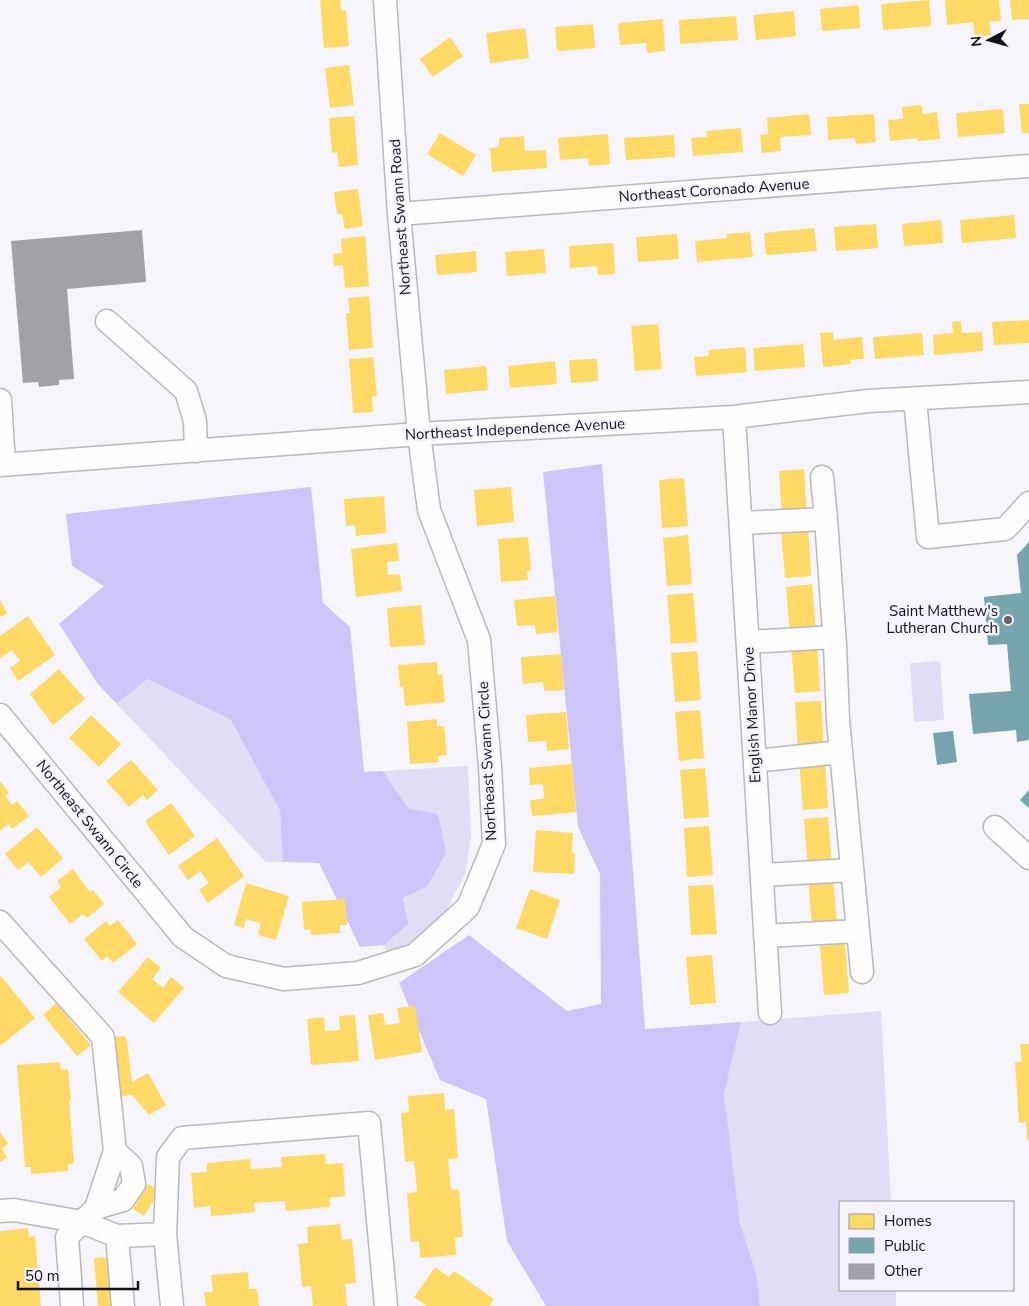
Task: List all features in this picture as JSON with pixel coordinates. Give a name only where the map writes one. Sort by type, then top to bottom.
[{"type":"street","name":"Northeast Swann Road","points":[[385,0],[399,214],[419,434]]},
{"type":"street","name":"Northeast Coronado Avenue","points":[[399,214],[1029,166]]},
{"type":"street","points":[[107,321],[186,391],[195,421],[196,451]]},
{"type":"street","name":"Northeast Independence Avenue","points":[[2,464],[419,434],[734,417],[868,401],[1029,392]]},
{"type":"street","points":[[914,399],[928,537],[1004,529],[1010,525],[1029,503]]},
{"type":"street","points":[[0,400],[2,464]]},
{"type":"street","name":"English Manor Drive","points":[[734,417],[770,1013]]},
{"type":"street","name":"Northeast Swann Circle","points":[[0,715],[183,937],[226,966],[284,979],[358,973],[415,955],[468,907],[494,844],[490,766],[479,640],[429,510],[419,434]]},
{"type":"street","points":[[822,477],[838,720],[862,972]]},
{"type":"street","points":[[741,523],[826,519]]},
{"type":"street","points":[[748,642],[834,637]]},
{"type":"street","points":[[755,762],[841,752]]},
{"type":"street","points":[[995,827],[1029,858]]},
{"type":"street","points":[[762,875],[852,870]]},
{"type":"street","points":[[0,922],[102,1037],[115,1151],[131,1166],[134,1184],[122,1200],[89,1215],[67,1237],[72,1306]]},
{"type":"street","points":[[765,936],[858,931]]},
{"type":"street","points":[[172,1306],[165,1234],[168,1157],[182,1138],[369,1123],[386,1306]]},
{"type":"street","points":[[0,1211],[14,1210],[89,1215],[117,1236],[165,1234]]},
{"type":"street","points":[[117,1236],[123,1306]]},
{"type":"shaded area","points":[[602,464],[645,1029],[741,1022],[724,1094],[740,1223],[757,1276],[760,1306],[546,1306],[507,1241],[486,1099],[440,1080],[399,983],[469,935],[567,1011],[601,1004],[600,874],[578,827],[543,472]]},
{"type":"shaded area","points":[[311,487],[323,603],[350,627],[364,772],[383,771],[408,808],[438,814],[446,853],[427,887],[403,898],[408,924],[384,945],[360,947],[319,863],[283,862],[280,811],[231,720],[147,679],[117,704],[97,683],[59,624],[104,586],[72,566],[66,514]]},
{"type":"shaded area","points":[[940,661],[944,720],[914,722],[910,663]]},
{"type":"shaded area","points":[[146,679],[231,720],[280,811],[283,862],[266,862],[117,704]]},
{"type":"shaded area","points":[[468,766],[471,836],[465,874],[446,911],[423,935],[388,956],[384,945],[408,924],[403,898],[427,887],[438,814],[408,808],[383,771]]},
{"type":"shaded area","points":[[881,1011],[891,1201],[839,1201],[839,1291],[896,1291],[896,1306],[760,1306],[757,1276],[740,1223],[724,1094],[741,1022]]},
{"type":"building: Homes","points":[[320,0],[340,0],[341,11],[346,10],[349,46],[324,48]]},
{"type":"building: Homes","points":[[929,0],[931,26],[883,30],[881,4]]},
{"type":"building: Homes","points":[[945,0],[999,0],[1001,21],[989,22],[991,35],[975,37],[973,22],[947,25]]},
{"type":"building: Homes","points":[[1010,0],[1029,0],[1029,19],[1012,20]]},
{"type":"building: Homes","points":[[859,5],[860,28],[822,31],[820,9]]},
{"type":"building: Homes","points":[[794,11],[796,36],[756,40],[753,15]]},
{"type":"building: Homes","points":[[736,16],[738,40],[680,44],[679,20]]},
{"type":"building: Homes","points":[[663,19],[665,51],[647,53],[646,43],[620,45],[618,23]]},
{"type":"building: Homes","points":[[593,24],[595,48],[557,51],[555,27]]},
{"type":"building: Homes","points":[[525,28],[529,58],[490,63],[486,33]]},
{"type":"building: Homes","points":[[450,37],[463,56],[433,77],[420,59]]},
{"type":"building: Homes","points":[[349,65],[354,105],[330,108],[325,68]]},
{"type":"building: Homes","points":[[1019,104],[1029,104],[1029,133],[1022,133]]},
{"type":"building: Homes","points":[[922,105],[922,114],[937,112],[940,139],[918,141],[918,138],[890,141],[888,120],[903,119],[902,107]]},
{"type":"building: Homes","points":[[1003,109],[1005,133],[958,137],[956,113]]},
{"type":"building: Homes","points":[[809,114],[811,135],[780,137],[781,151],[762,153],[760,135],[768,134],[767,118]]},
{"type":"building: Homes","points":[[874,114],[876,142],[856,144],[855,138],[828,140],[827,117]]},
{"type":"building: Homes","points":[[354,116],[358,165],[339,167],[337,152],[332,153],[329,118]]},
{"type":"building: Homes","points":[[741,128],[743,152],[693,156],[691,138],[707,137],[706,131]]},
{"type":"building: Homes","points":[[440,133],[476,155],[463,176],[427,154]]},
{"type":"building: Homes","points":[[608,134],[610,164],[589,166],[588,158],[560,160],[558,138]]},
{"type":"building: Homes","points":[[674,135],[675,157],[626,160],[624,138]]},
{"type":"building: Homes","points":[[524,136],[525,151],[546,150],[547,168],[492,172],[490,148],[499,147],[499,138]]},
{"type":"building: Homes","points":[[358,189],[363,226],[345,229],[342,214],[337,214],[334,192]]},
{"type":"building: Homes","points":[[1014,215],[1016,238],[962,243],[960,220]]},
{"type":"building: Homes","points":[[941,220],[943,243],[904,246],[902,224]]},
{"type":"building: Homes","points":[[876,224],[878,248],[836,251],[834,227]]},
{"type":"building: Homes","points":[[814,228],[817,251],[766,255],[764,233]]},
{"type":"building: Homes","points":[[750,232],[753,257],[697,262],[695,241],[727,238],[727,234]]},
{"type":"building: Homes","points":[[677,234],[679,259],[638,262],[636,237]]},
{"type":"building: Homes","points":[[365,236],[369,286],[345,288],[343,265],[334,266],[333,254],[342,253],[341,239]]},
{"type":"building: Homes","points":[[613,243],[615,274],[598,275],[597,266],[570,268],[569,246]]},
{"type":"building: Homes","points":[[544,249],[546,273],[507,276],[505,252]]},
{"type":"building: Homes","points":[[476,251],[477,272],[437,275],[435,255]]},
{"type":"building: Homes","points":[[369,296],[373,348],[349,350],[346,313],[350,313],[348,298]]},
{"type":"building: Homes","points":[[1029,320],[1029,343],[994,345],[992,322]]},
{"type":"building: Homes","points":[[961,321],[962,333],[982,332],[983,351],[934,355],[933,335],[953,333],[952,322]]},
{"type":"building: Homes","points":[[658,324],[662,369],[635,371],[631,326]]},
{"type":"building: Homes","points":[[833,332],[833,340],[862,337],[864,359],[850,360],[851,364],[823,367],[820,333]]},
{"type":"building: Homes","points":[[922,333],[924,355],[875,359],[873,337]]},
{"type":"building: Homes","points":[[803,344],[805,367],[755,371],[753,348]]},
{"type":"building: Homes","points":[[745,347],[747,372],[696,376],[694,357],[709,356],[708,350]]},
{"type":"building: Homes","points":[[373,357],[377,396],[372,397],[373,412],[353,413],[349,359]]},
{"type":"building: Homes","points":[[597,359],[598,381],[571,383],[569,360]]},
{"type":"building: Homes","points":[[555,361],[557,384],[510,388],[508,366]]},
{"type":"building: Homes","points":[[486,366],[488,390],[446,394],[444,370]]},
{"type":"building: Homes","points":[[804,469],[807,518],[782,520],[779,471]]},
{"type":"building: Homes","points":[[684,478],[688,526],[662,528],[659,480]]},
{"type":"building: Homes","points":[[511,487],[514,522],[477,526],[474,490]]},
{"type":"building: Homes","points":[[384,496],[386,533],[356,536],[355,525],[346,526],[344,499]]},
{"type":"building: Homes","points":[[808,528],[811,576],[785,578],[781,530]]},
{"type":"building: Homes","points":[[688,535],[692,584],[667,586],[663,538]]},
{"type":"building: Homes","points":[[528,537],[531,571],[527,571],[528,580],[501,582],[498,539]]},
{"type":"building: Homes","points":[[397,543],[399,561],[387,562],[388,575],[400,574],[402,591],[356,597],[351,549]]},
{"type":"building: Homes","points":[[812,584],[816,633],[790,636],[786,587]]},
{"type":"building: Homes","points":[[693,593],[697,642],[671,644],[667,595]]},
{"type":"building: Homes","points":[[555,596],[558,632],[536,634],[535,625],[517,626],[514,600]]},
{"type":"building: Homes","points":[[0,599],[7,614],[0,617]]},
{"type":"building: Homes","points":[[421,605],[425,645],[390,647],[387,608]]},
{"type":"building: Homes","points":[[28,616],[55,655],[18,681],[10,668],[20,661],[12,650],[0,658],[0,636]]},
{"type":"building: Homes","points":[[817,643],[820,691],[795,693],[791,645]]},
{"type":"building: Homes","points":[[697,651],[701,700],[675,702],[671,653]]},
{"type":"building: Homes","points":[[561,654],[564,690],[544,691],[543,682],[523,684],[521,657]]},
{"type":"building: Homes","points":[[437,662],[438,675],[442,674],[445,702],[405,706],[403,687],[400,687],[398,665]]},
{"type":"building: Homes","points":[[59,669],[85,699],[53,725],[30,694]]},
{"type":"building: Homes","points":[[821,701],[824,750],[798,751],[795,702]]},
{"type":"building: Homes","points":[[700,710],[704,758],[679,761],[675,712]]},
{"type":"building: Homes","points":[[566,712],[569,749],[547,751],[546,741],[528,742],[526,715]]},
{"type":"building: Homes","points":[[91,715],[121,744],[99,767],[69,738]]},
{"type":"building: Homes","points":[[437,719],[437,726],[444,726],[447,755],[438,756],[439,762],[410,764],[407,722]]},
{"type":"building: Homes","points":[[825,759],[828,808],[803,810],[799,761]]},
{"type":"building: Homes","points":[[131,760],[158,790],[147,800],[143,795],[129,807],[106,781]]},
{"type":"building: Homes","points":[[572,764],[576,812],[532,816],[530,800],[544,799],[543,784],[530,785],[529,768]]},
{"type":"building: Homes","points":[[705,768],[709,817],[684,819],[680,770]]},
{"type":"building: Homes","points":[[0,781],[9,793],[5,796],[12,805],[17,801],[29,816],[12,829],[8,824],[0,831]]},
{"type":"building: Homes","points":[[171,803],[195,836],[169,855],[145,821]]},
{"type":"building: Homes","points":[[828,817],[832,866],[808,868],[804,819]]},
{"type":"building: Homes","points":[[709,826],[713,875],[687,877],[684,828]]},
{"type":"building: Homes","points":[[37,827],[63,858],[41,877],[28,862],[18,870],[5,854]]},
{"type":"building: Homes","points":[[536,830],[573,833],[572,853],[575,853],[574,874],[533,872]]},
{"type":"building: Homes","points":[[217,838],[244,876],[208,903],[199,890],[209,883],[200,871],[188,880],[178,866]]},
{"type":"building: Homes","points":[[73,869],[90,892],[93,890],[104,904],[87,918],[83,914],[70,924],[49,897],[61,887],[57,881]]},
{"type":"building: Homes","points":[[833,876],[837,924],[812,926],[808,878]]},
{"type":"building: Homes","points":[[246,883],[289,896],[276,940],[258,935],[261,923],[246,919],[244,928],[234,925]]},
{"type":"building: Homes","points":[[713,885],[717,934],[691,935],[688,886]]},
{"type":"building: Homes","points":[[530,889],[560,900],[547,939],[516,928]]},
{"type":"building: Homes","points":[[345,899],[347,925],[340,925],[340,933],[311,935],[310,929],[304,930],[302,902]]},
{"type":"building: Homes","points":[[118,920],[137,944],[113,963],[107,956],[102,961],[84,939],[106,921],[110,926]]},
{"type":"building: Homes","points":[[845,944],[849,993],[824,995],[820,946]]},
{"type":"building: Homes","points":[[712,955],[716,1003],[690,1005],[686,957]]},
{"type":"building: Homes","points":[[148,957],[161,968],[152,979],[163,988],[171,977],[184,988],[154,1023],[118,992]]},
{"type":"building: Homes","points":[[0,975],[35,1018],[0,1046]]},
{"type":"building: Homes","points":[[56,1003],[91,1045],[77,1056],[43,1015]]},
{"type":"building: Homes","points":[[415,1006],[422,1052],[375,1060],[368,1015],[383,1013],[385,1025],[400,1023],[397,1008]]},
{"type":"building: Homes","points":[[355,1015],[359,1061],[311,1065],[307,1019],[324,1017],[325,1031],[340,1030],[339,1016]]},
{"type":"building: Homes","points":[[125,1036],[132,1082],[148,1073],[166,1105],[149,1115],[132,1095],[115,1097],[109,1037]]},
{"type":"building: Homes","points":[[1020,1044],[1029,1044],[1029,1140],[1027,1140],[1026,1122],[1019,1123],[1015,1062],[1022,1062]]},
{"type":"building: Homes","points":[[60,1062],[61,1070],[68,1069],[74,1163],[68,1164],[68,1171],[31,1174],[31,1167],[25,1167],[17,1065]]},
{"type":"building: Homes","points":[[444,1093],[445,1110],[454,1109],[458,1158],[448,1159],[451,1190],[459,1189],[463,1237],[455,1238],[456,1255],[420,1258],[419,1241],[411,1242],[407,1193],[417,1192],[414,1161],[405,1162],[401,1113],[409,1112],[408,1096]]},
{"type":"building: Homes","points":[[0,1132],[8,1144],[2,1148],[7,1158],[0,1162]]},
{"type":"building: Homes","points":[[325,1154],[326,1164],[343,1163],[345,1196],[329,1198],[330,1207],[286,1211],[285,1201],[254,1203],[255,1212],[211,1216],[210,1206],[194,1208],[191,1173],[207,1172],[207,1163],[250,1159],[251,1169],[282,1167],[281,1157]]},
{"type":"building: Homes","points":[[148,1184],[159,1191],[144,1216],[133,1209]]},
{"type":"building: Homes","points":[[340,1224],[342,1240],[352,1239],[356,1283],[345,1284],[347,1306],[313,1306],[311,1286],[302,1287],[298,1244],[308,1243],[307,1227]]},
{"type":"building: Homes","points":[[28,1228],[29,1237],[35,1236],[41,1306],[0,1306],[0,1231]]},
{"type":"building: Homes","points":[[111,1257],[115,1306],[98,1306],[94,1258]]},
{"type":"building: Homes","points":[[435,1267],[449,1277],[454,1271],[494,1299],[489,1306],[427,1306],[414,1297]]},
{"type":"building: Homes","points":[[248,1272],[249,1289],[257,1289],[259,1306],[206,1306],[204,1292],[213,1292],[211,1275]]},
{"type":"building: Public","name":"Saint Matthew's Lutheran Church","points":[[1029,542],[1029,740],[1017,742],[1016,730],[973,734],[969,694],[1011,691],[1007,644],[988,645],[984,597],[1021,593],[1017,555]]},
{"type":"building: Public","points":[[953,731],[957,762],[937,765],[933,733]]},
{"type":"building: Public","points":[[1029,790],[1029,808],[1020,800]]},
{"type":"building: Other","points":[[142,230],[146,282],[67,289],[74,379],[59,380],[59,385],[39,387],[38,382],[23,383],[11,241]]},
{"type":"place","name":"Saint Matthew's Lutheran Church","points":[[1008,620]]}]
